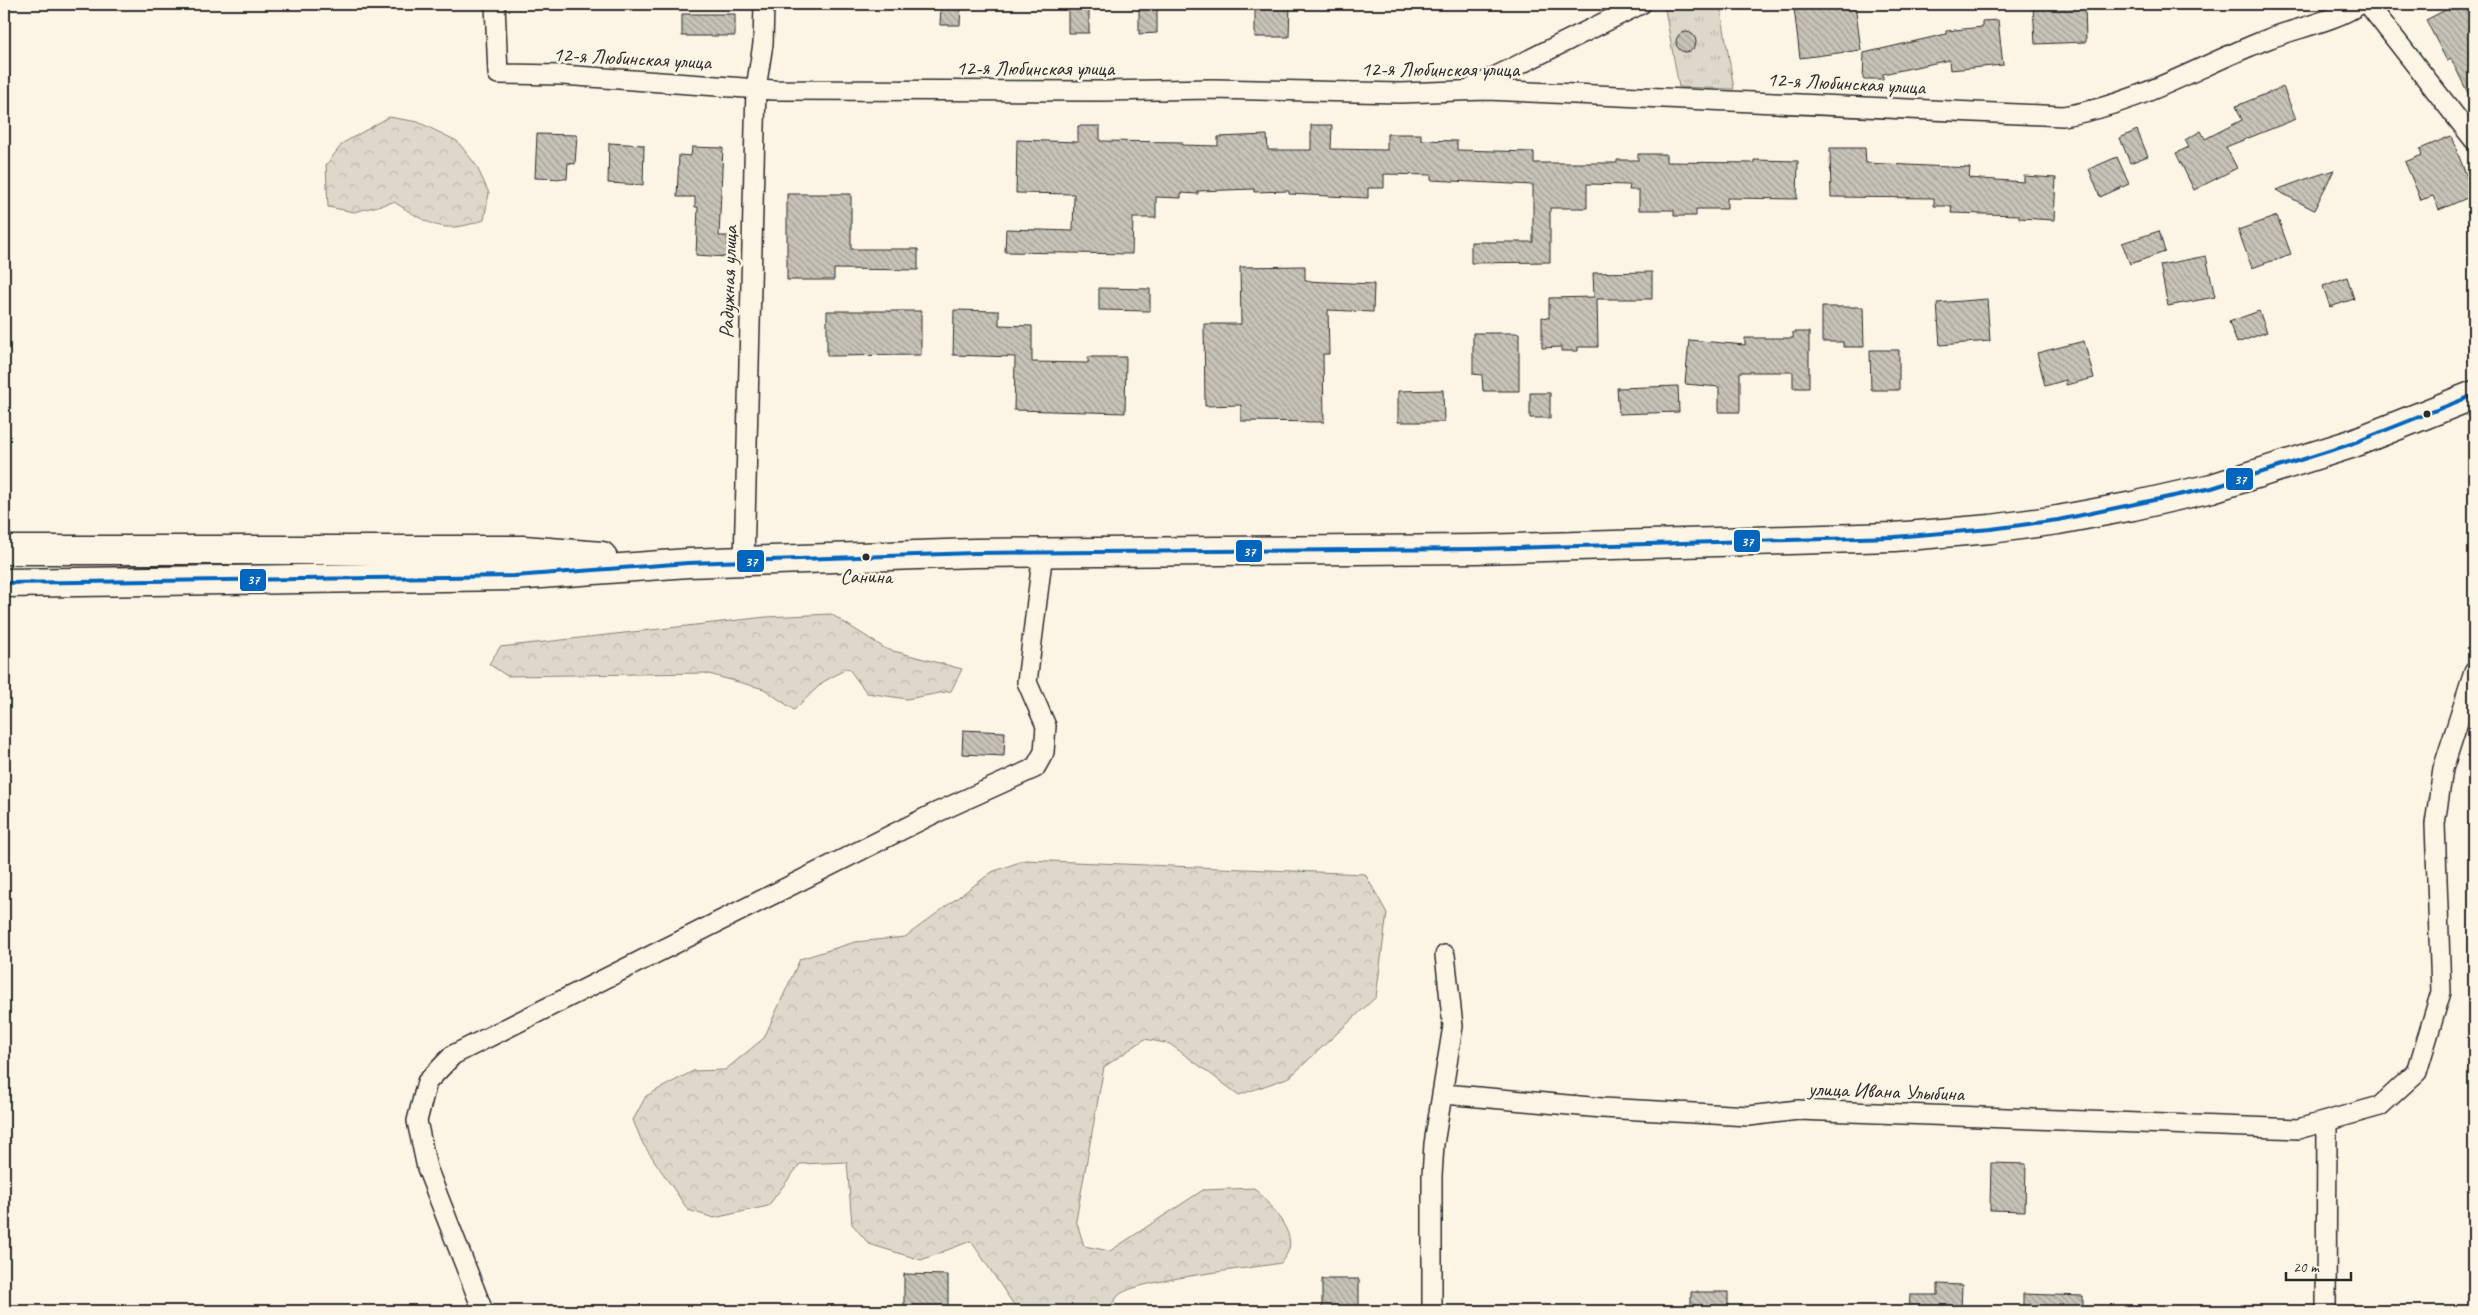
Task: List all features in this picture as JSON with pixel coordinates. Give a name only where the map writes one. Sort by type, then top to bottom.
[{"type":"main road","points":[[4,583],[514,576],[688,563],[1043,552],[1614,546],[1894,537],[1991,529],[2133,506],[2212,488],[2351,444],[2474,396]]},
{"type":"main road","points":[[4,550],[523,550],[688,563]]},
{"type":"street","name":"12-я Любинская улица","points":[[495,4],[498,74],[562,75],[774,90],[1082,91],[1213,89],[1400,92],[1469,89],[2063,116],[2091,112],[2128,101],[2267,39],[2337,16],[2360,4]]},
{"type":"street","name":"Радужная улица","points":[[744,562],[756,88],[763,44],[764,4]]},
{"type":"street","points":[[1469,89],[1641,4]]},
{"type":"street","points":[[2368,4],[2474,140]]},
{"type":"street","points":[[483,1311],[427,1168],[417,1121],[427,1082],[453,1055],[932,815],[1036,768],[1044,752],[1046,726],[1027,682],[1043,552]]},
{"type":"street","name":"улица Ивана Улыбина","points":[[1444,1094],[1602,1108],[1749,1116],[1798,1110],[2298,1129],[2380,1106],[2417,1072],[2441,992],[2435,824],[2443,769],[2474,672]]},
{"type":"street","points":[[1432,1311],[1432,1176],[1434,1144],[1444,1094],[1453,1026],[1445,955]]},
{"type":"street","points":[[2326,1311],[2327,1122]]},
{"type":"green space","points":[[1664,4],[1720,4],[1734,89],[1679,87]]},
{"type":"green space","points":[[389,117],[418,122],[457,141],[476,165],[489,193],[484,220],[457,227],[446,227],[427,222],[394,202],[354,212],[328,207],[326,165],[343,143]]},
{"type":"green space","points":[[831,614],[886,649],[962,669],[951,691],[907,699],[867,693],[848,668],[823,682],[794,710],[764,689],[705,673],[507,676],[489,664],[500,647],[766,617]]},
{"type":"green space","points":[[1025,860],[1365,874],[1387,913],[1376,997],[1290,1077],[1239,1095],[1170,1044],[1145,1039],[1104,1067],[1076,1220],[1084,1246],[1110,1251],[1203,1190],[1254,1188],[1278,1216],[1288,1233],[1289,1249],[1281,1263],[1147,1284],[1119,1295],[1108,1311],[1018,1311],[971,1241],[921,1260],[869,1244],[852,1224],[847,1162],[800,1164],[768,1206],[714,1218],[688,1210],[643,1144],[633,1120],[646,1096],[693,1071],[725,1070],[764,1038],[800,959],[855,942],[905,937],[992,872]]},
{"type":"building","points":[[941,4],[961,4],[960,25],[940,25]]},
{"type":"building","points":[[1068,4],[1089,4],[1089,33],[1068,33]]},
{"type":"building","points":[[1139,4],[1157,4],[1157,33],[1139,34]]},
{"type":"building","points":[[1255,4],[1290,4],[1289,37],[1255,37]]},
{"type":"building","points":[[1823,4],[1855,4],[1861,50],[1800,58],[1794,8]]},
{"type":"building","points":[[2033,4],[2085,4],[2086,42],[2035,44]]},
{"type":"building","points":[[2457,4],[2470,4],[2474,11],[2474,105],[2451,59],[2447,61],[2426,20]]},
{"type":"building","points":[[682,14],[735,14],[735,36],[682,36]]},
{"type":"building","points":[[1998,20],[2003,65],[1950,70],[1949,60],[1883,74],[1883,79],[1863,79],[1864,53],[1946,34],[1946,31],[1982,27],[1982,21]]},
{"type":"building","points":[[1686,32],[1693,35],[1696,42],[1693,49],[1686,52],[1679,49],[1676,42],[1679,35]]},
{"type":"building","points":[[2283,87],[2296,119],[2226,147],[2237,168],[2194,190],[2176,153],[2189,147],[2185,140],[2201,131],[2205,139],[2242,120],[2236,106]]},
{"type":"building","points":[[1311,125],[1332,125],[1331,149],[1387,150],[1387,134],[1421,134],[1421,140],[1457,141],[1457,150],[1534,152],[1534,163],[1617,163],[1617,160],[1638,160],[1638,154],[1666,154],[1666,162],[1754,163],[1754,160],[1798,161],[1797,199],[1727,198],[1727,209],[1696,209],[1696,216],[1674,216],[1674,210],[1639,210],[1639,190],[1629,190],[1630,185],[1587,184],[1587,208],[1550,208],[1550,262],[1471,263],[1471,242],[1533,242],[1533,185],[1431,180],[1431,175],[1384,174],[1384,188],[1368,188],[1368,198],[1289,194],[1289,191],[1254,192],[1254,189],[1198,191],[1198,194],[1181,193],[1181,198],[1156,197],[1156,218],[1133,218],[1132,254],[1005,252],[1006,229],[1073,231],[1074,194],[1016,193],[1017,140],[1078,142],[1078,126],[1100,126],[1100,141],[1182,142],[1182,145],[1218,146],[1218,137],[1267,135],[1268,150],[1311,150]]},
{"type":"building","points":[[2137,130],[2148,156],[2130,163],[2120,138]]},
{"type":"building","points":[[537,134],[577,135],[575,164],[568,163],[567,179],[535,178]]},
{"type":"building","points":[[2451,136],[2474,195],[2439,210],[2433,196],[2421,200],[2405,162],[2422,155],[2420,149]]},
{"type":"building","points":[[609,143],[644,145],[643,185],[608,183]]},
{"type":"building","points":[[692,147],[723,148],[719,236],[728,236],[727,257],[696,255],[698,207],[695,207],[695,197],[677,197],[679,155],[691,156]]},
{"type":"building","points":[[1830,148],[1865,148],[1866,163],[1970,168],[1969,178],[2024,182],[2024,176],[2056,178],[2054,220],[2019,218],[2019,215],[1951,213],[1952,206],[1934,206],[1934,198],[1831,197]]},
{"type":"building","points":[[2117,157],[2129,184],[2100,197],[2089,169]]},
{"type":"building","points":[[2334,170],[2314,210],[2276,190],[2306,179]]},
{"type":"building","points":[[787,194],[851,194],[851,249],[918,249],[918,270],[834,269],[834,280],[787,280]]},
{"type":"building","points":[[2277,216],[2291,254],[2252,268],[2238,230]]},
{"type":"building","points":[[2159,231],[2165,252],[2130,264],[2122,243]]},
{"type":"building","points":[[2206,256],[2215,297],[2168,306],[2160,265]]},
{"type":"building","points":[[1305,266],[1305,281],[1374,284],[1373,312],[1328,310],[1329,354],[1323,354],[1324,422],[1241,421],[1241,405],[1205,406],[1204,324],[1241,324],[1240,267]]},
{"type":"building","points":[[1652,272],[1652,299],[1597,299],[1598,347],[1578,347],[1578,351],[1561,351],[1561,347],[1542,348],[1542,317],[1549,318],[1549,298],[1594,297],[1593,273]]},
{"type":"building","points":[[2347,277],[2354,299],[2330,307],[2323,286]]},
{"type":"building","points":[[1099,288],[1150,289],[1150,311],[1099,310]]},
{"type":"building","points":[[1987,299],[1990,341],[1940,345],[1937,303]]},
{"type":"building","points":[[1822,307],[1863,307],[1864,347],[1843,347],[1843,342],[1822,342]]},
{"type":"building","points":[[954,310],[999,311],[999,325],[1032,326],[1032,362],[1088,363],[1088,357],[1126,357],[1125,413],[1014,410],[1015,357],[953,355]]},
{"type":"building","points":[[827,311],[921,311],[921,355],[827,356]]},
{"type":"building","points":[[2259,311],[2267,332],[2237,343],[2229,322]]},
{"type":"building","points":[[1793,332],[1809,332],[1809,388],[1793,388],[1793,372],[1740,372],[1740,412],[1719,412],[1719,387],[1685,384],[1689,340],[1745,345],[1745,338],[1793,338]]},
{"type":"building","points":[[1473,333],[1519,333],[1519,391],[1483,391],[1482,375],[1473,374]]},
{"type":"building","points":[[2084,341],[2094,378],[2066,385],[2066,380],[2045,386],[2037,353]]},
{"type":"building","points":[[1870,350],[1899,350],[1899,390],[1871,390]]},
{"type":"building","points":[[1678,386],[1679,412],[1619,414],[1617,388]]},
{"type":"building","points":[[1443,390],[1444,422],[1398,422],[1398,391]]},
{"type":"building","points":[[1530,393],[1550,393],[1550,418],[1530,418]]},
{"type":"building","points":[[963,730],[1005,732],[1004,756],[962,754]]},
{"type":"building","points":[[1991,1163],[2026,1164],[2025,1211],[1990,1210]]},
{"type":"building","points":[[904,1274],[948,1275],[948,1311],[904,1311]]},
{"type":"building","points":[[1322,1279],[1359,1279],[1359,1311],[1322,1311]]},
{"type":"building","points":[[1938,1284],[1962,1285],[1961,1311],[1909,1311],[1910,1295],[1938,1295]]},
{"type":"building","points":[[1691,1292],[1728,1292],[1728,1311],[1691,1311]]},
{"type":"building","points":[[2023,1294],[2083,1296],[2083,1311],[2023,1311]]},
{"type":"transit line","name":"37","points":[[4,583],[514,576],[688,563],[974,553],[1476,549],[1894,537],[1991,529],[2058,520],[2212,488],[2351,444],[2474,395]]},
{"type":"place","name":"Санина","points":[[866,557]]}]
